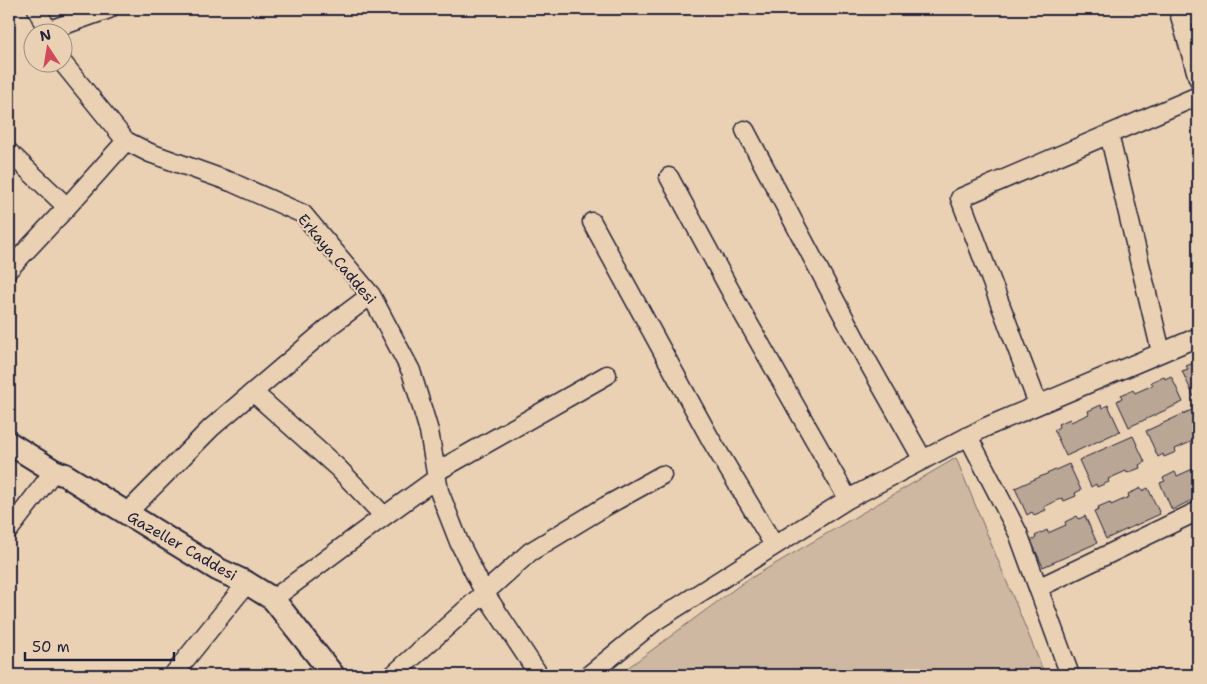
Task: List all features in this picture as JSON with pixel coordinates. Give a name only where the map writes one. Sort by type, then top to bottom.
[{"type":"street","points":[[37,9],[43,22]]},
{"type":"street","points":[[72,23],[109,9]]},
{"type":"street","points":[[1198,12],[1180,14],[1198,78]]},
{"type":"street","name":"Erkaya Caddesi","points":[[70,72],[126,141],[150,153],[231,182],[303,214],[371,295],[411,371],[429,431],[439,492],[458,542],[484,592],[539,675]]},
{"type":"street","points":[[1038,404],[960,198],[1198,96]]},
{"type":"street","points":[[745,130],[864,356],[923,460]]},
{"type":"street","points":[[1109,134],[1162,352]]},
{"type":"street","points":[[9,270],[126,141]]},
{"type":"street","points":[[9,152],[68,207]]},
{"type":"street","points":[[669,177],[736,303],[848,499]]},
{"type":"street","points":[[592,222],[711,440],[774,545]]},
{"type":"street","points":[[126,513],[211,428],[335,322],[371,295]]},
{"type":"street","points":[[588,675],[654,622],[848,499],[986,427],[1198,337]]},
{"type":"street","points":[[273,599],[437,475],[607,375]]},
{"type":"street","points":[[254,393],[338,468],[384,516]]},
{"type":"street","points":[[968,436],[1018,533],[1070,675]]},
{"type":"street","name":"Gazeller Caddesi","points":[[9,443],[54,471],[65,475],[217,569],[273,599],[332,675]]},
{"type":"street","points":[[9,530],[54,471]]},
{"type":"street","points":[[393,675],[530,552],[662,474]]},
{"type":"street","points":[[1038,588],[1198,511]]},
{"type":"street","points":[[173,675],[246,583]]},
{"type":"shaded area","points":[[956,458],[1045,675],[618,675],[744,582]]},
{"type":"building","points":[[1198,361],[1198,396],[1194,397],[1182,371],[1188,369],[1186,366]]},
{"type":"building","points":[[1164,376],[1165,379],[1171,376],[1183,402],[1129,427],[1117,401],[1122,398],[1121,395],[1133,390],[1135,393],[1153,385],[1151,382]]},
{"type":"building","points":[[1101,405],[1102,408],[1108,405],[1120,431],[1066,456],[1054,430],[1059,427],[1058,424],[1070,419],[1071,422],[1089,414],[1088,411]]},
{"type":"building","points":[[1198,407],[1198,441],[1194,443],[1193,441],[1175,449],[1176,452],[1164,457],[1163,454],[1158,457],[1146,431]]},
{"type":"building","points":[[1133,436],[1145,462],[1139,465],[1140,468],[1127,473],[1126,471],[1108,479],[1109,482],[1097,487],[1096,484],[1091,487],[1079,460]]},
{"type":"building","points":[[1198,462],[1198,497],[1172,510],[1160,483],[1165,481],[1163,478],[1175,472],[1177,476],[1195,468],[1194,464]]},
{"type":"building","points":[[1069,464],[1081,490],[1075,493],[1076,496],[1064,501],[1062,498],[1044,507],[1046,510],[1034,515],[1032,512],[1027,515],[1015,488]]},
{"type":"building","points":[[1141,488],[1142,491],[1148,488],[1160,514],[1106,539],[1094,512],[1099,510],[1098,507],[1110,502],[1111,505],[1129,497],[1128,494]]},
{"type":"building","points":[[1077,516],[1079,519],[1085,516],[1097,543],[1043,567],[1031,541],[1036,538],[1035,536],[1047,530],[1048,533],[1066,525],[1065,522]]}]
